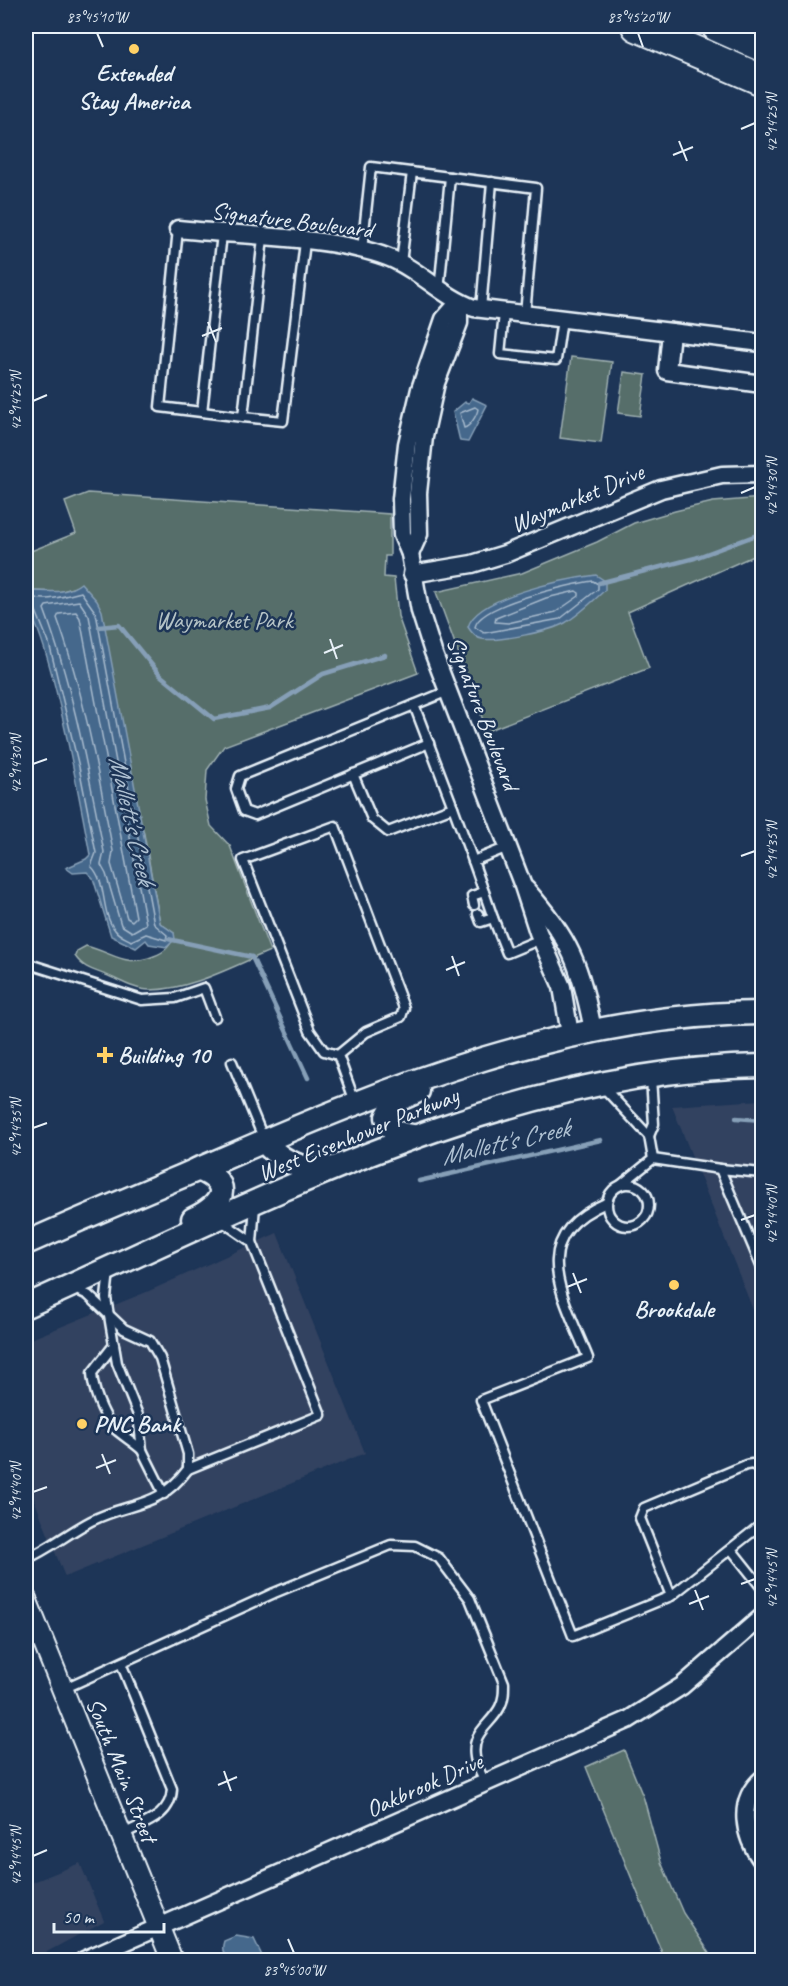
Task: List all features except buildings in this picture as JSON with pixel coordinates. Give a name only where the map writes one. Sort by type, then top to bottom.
[{"type":"highway","points":[[637,26],[762,80]]},
{"type":"highway","points":[[717,26],[762,46]]},
{"type":"main road","name":"West Eisenhower Parkway","points":[[26,1243],[356,1102],[447,1069],[593,1030],[680,1019],[762,1013]]},
{"type":"main road","points":[[412,1136],[398,1134],[388,1125],[390,1108],[396,1101],[447,1081],[527,1058],[561,1037]]},
{"type":"main road","name":"West Eisenhower Parkway","points":[[30,1301],[70,1287],[412,1136],[523,1102],[651,1077],[755,1064]]},
{"type":"main road","points":[[264,1141],[272,1151],[300,1167],[314,1170],[338,1167]]},
{"type":"main road","points":[[70,1287],[91,1263],[214,1208],[220,1200],[221,1191],[213,1178],[198,1169]]},
{"type":"main road","points":[[26,1258],[143,1207],[177,1178]]},
{"type":"street","name":"Signature Boulevard","points":[[178,229],[362,250],[401,263],[439,291],[459,302],[481,309],[762,343]]},
{"type":"street","name":"Signature Boulevard","points":[[459,302],[444,319],[420,389],[407,444],[401,499],[402,535],[410,554],[412,574],[423,621],[541,939],[562,987],[561,1037]]},
{"type":"street","points":[[671,332],[668,371],[762,384]]},
{"type":"street","name":"Waymarket Drive","points":[[412,574],[472,564],[505,554],[662,489],[722,475],[762,474]]},
{"type":"street","name":"Signature Boulevard","points":[[523,886],[555,924],[573,954],[582,979],[593,1030]]},
{"type":"street","name":"South Main Street","points":[[26,1599],[172,1960]]},
{"type":"street","name":"Oakbrook Drive","points":[[84,1960],[609,1729],[656,1704],[682,1686],[762,1617]]},
{"type":"street","points":[[762,1779],[747,1801],[746,1813],[749,1840],[762,1861]]},
{"type":"lane","points":[[362,250],[371,167],[536,188],[525,315]]},
{"type":"lane","points":[[401,263],[412,172]]},
{"type":"lane","points":[[439,291],[450,177]]},
{"type":"lane","points":[[481,309],[492,182]]},
{"type":"lane","points":[[178,229],[160,407],[243,417],[283,421],[305,242]]},
{"type":"lane","points":[[202,412],[222,234]]},
{"type":"lane","points":[[243,417],[263,238]]},
{"type":"lane","points":[[504,313],[500,354],[556,360],[562,319]]},
{"type":"lane","points":[[429,743],[255,815],[244,811],[236,789],[240,776],[448,691]]},
{"type":"lane","points":[[414,705],[507,953],[541,939]]},
{"type":"lane","points":[[353,774],[372,819],[388,832],[453,807]]},
{"type":"lane","points":[[334,826],[404,1008],[401,1017],[366,1032],[338,1054],[324,1051],[310,1031],[243,860],[334,826]]},
{"type":"lane","points":[[473,861],[508,847]]},
{"type":"lane","points":[[484,892],[472,896],[476,910],[481,922],[493,918]]},
{"type":"lane","points":[[26,963],[142,1000],[175,998],[204,988],[215,1017]]},
{"type":"lane","points":[[338,1054],[356,1102]]},
{"type":"lane","points":[[232,1062],[264,1141]]},
{"type":"lane","points":[[651,1077],[654,1124],[649,1136],[653,1159]]},
{"type":"lane","points":[[602,1086],[649,1136]]},
{"type":"lane","points":[[622,1185],[630,1184],[644,1192],[649,1207],[646,1215],[634,1225],[617,1224],[611,1218],[606,1203],[609,1195],[653,1159],[762,1173]]},
{"type":"lane","points":[[720,1169],[762,1268]]},
{"type":"lane","points":[[26,1558],[58,1542],[91,1521],[142,1505],[164,1494],[188,1469],[321,1415],[252,1242],[256,1203]]},
{"type":"lane","points":[[606,1203],[581,1215],[570,1225],[564,1234],[557,1259],[561,1289],[588,1358],[481,1400],[573,1636],[671,1596],[762,1524]]},
{"type":"lane","points":[[219,1220],[252,1242]]},
{"type":"lane","points":[[109,1269],[106,1298],[117,1363],[138,1415],[142,1450]]},
{"type":"lane","points":[[70,1287],[88,1295],[124,1329],[150,1341],[160,1358],[188,1455],[188,1469]]},
{"type":"lane","points":[[114,1345],[92,1373],[93,1384],[113,1427],[129,1437],[142,1450],[164,1494]]},
{"type":"lane","points":[[671,1596],[640,1518],[644,1508],[746,1465],[752,1464],[762,1470]]},
{"type":"lane","points":[[62,1689],[274,1593],[391,1545],[415,1546],[439,1558],[470,1599],[504,1683],[504,1697],[500,1709],[481,1728],[475,1742],[475,1758],[486,1784]]},
{"type":"lane","points":[[732,1549],[762,1588]]},
{"type":"lane","points":[[121,1664],[172,1789],[172,1802],[164,1814],[121,1835]]},
{"type":"shaded area","points":[[762,1100],[762,1318],[757,1320],[672,1106]]},
{"type":"shaded area","points":[[277,1233],[365,1453],[65,1577],[26,1479],[26,1341],[149,1291]]},
{"type":"shaded area","points":[[80,1863],[104,1921],[32,1960],[26,1960],[26,1885]]},
{"type":"green space","points":[[571,357],[612,362],[601,443],[560,438]]},
{"type":"green space","points":[[624,372],[646,375],[640,416],[618,413]]},
{"type":"green space","name":"Waymarket Park","points":[[88,493],[390,514],[390,556],[385,556],[384,577],[394,578],[398,616],[418,673],[224,746],[207,770],[205,800],[211,826],[230,846],[270,951],[196,982],[165,989],[144,990],[133,987],[89,968],[75,956],[77,951],[86,946],[127,960],[144,959],[165,950],[172,941],[174,933],[160,923],[144,834],[76,587],[59,592],[31,591],[32,586],[26,587],[26,553],[76,533],[65,502]]},
{"type":"green space","points":[[762,498],[762,552],[628,612],[649,668],[487,731],[436,592],[522,573],[597,542],[634,523],[675,511],[713,502]]},
{"type":"green space","points":[[624,1750],[644,1799],[661,1862],[683,1913],[713,1958],[719,1960],[652,1960],[663,1955],[586,1767]]},
{"type":"water","points":[[472,398],[487,405],[468,442],[460,441],[453,412],[465,402],[469,403]]},
{"type":"water","points":[[596,575],[605,581],[605,590],[576,616],[558,626],[524,635],[490,640],[478,637],[468,627],[475,616],[487,606],[504,598],[565,580]]},
{"type":"water","points":[[81,583],[97,601],[102,611],[160,923],[174,933],[175,939],[167,947],[149,944],[146,940],[136,948],[111,936],[93,878],[87,872],[73,873],[66,868],[90,855],[55,685],[35,623],[26,608],[26,587],[33,586],[31,591],[57,592]]},
{"type":"water","points":[[236,1936],[254,1939],[264,1960],[235,1960],[225,1955],[224,1941]]},
{"type":"waterway","points":[[599,583],[695,558],[762,533]]},
{"type":"waterway","points":[[99,627],[119,625],[160,675],[214,719],[270,708],[323,674],[385,655]]},
{"type":"waterway","name":"Mallett's Creek","points":[[168,939],[252,957],[308,1078]]},
{"type":"waterway","name":"Mallett's Creek","points":[[736,1118],[762,1120]]},
{"type":"waterway","name":"Mallett's Creek","points":[[419,1181],[601,1140]]},
{"type":"place","name":"Extended Stay America","points":[[134,49]]},
{"type":"place","name":"Building 10","points":[[105,1055]]},
{"type":"place","name":"Brookdale","points":[[674,1285]]},
{"type":"place","name":"PNC Bank","points":[[82,1424]]}]
